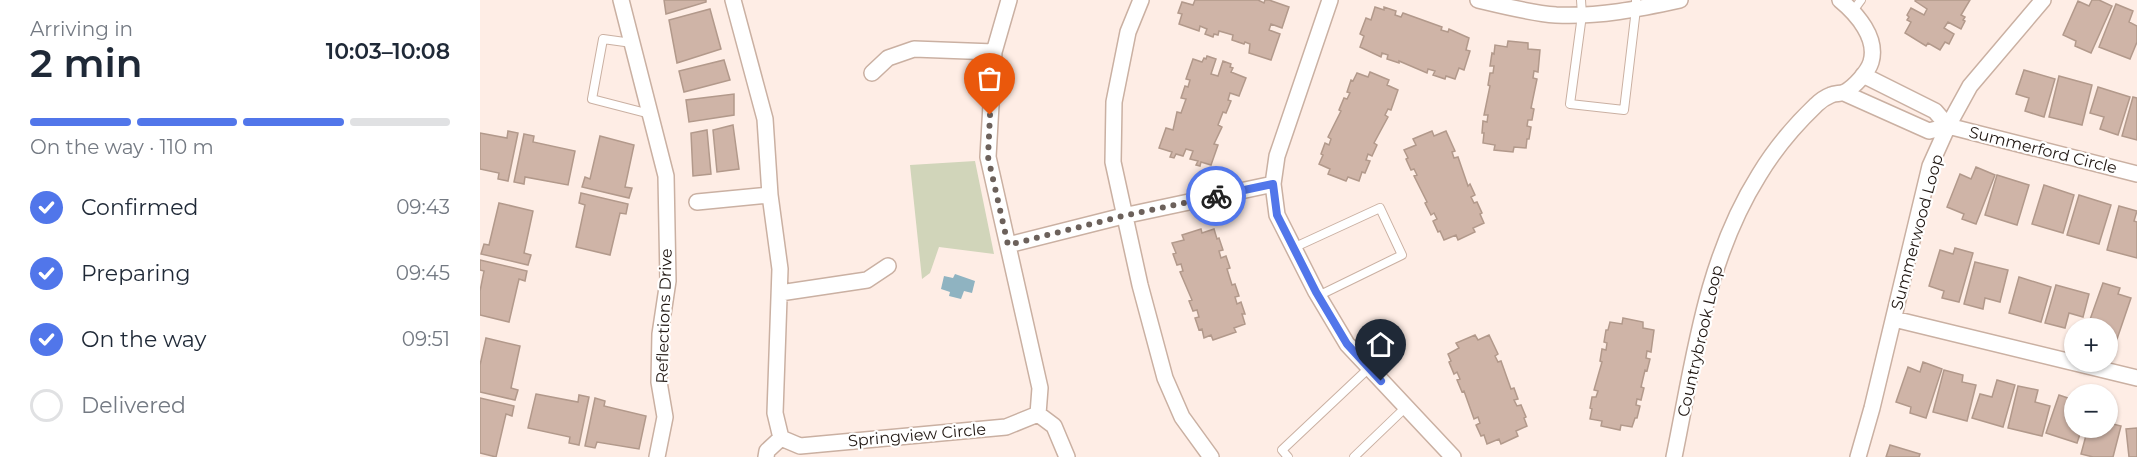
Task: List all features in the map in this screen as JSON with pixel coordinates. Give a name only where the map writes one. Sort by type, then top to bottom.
[{"type":"street","name":"Reflections Drive","points":[[621,0],[666,176],[668,270],[660,334],[659,372],[665,417],[657,457]]},
{"type":"street","points":[[733,0],[765,118],[770,195],[780,269],[775,412],[781,438],[767,451],[766,457]]},
{"type":"street","points":[[1009,0],[994,52],[988,157],[1040,388],[1038,414],[1054,426],[1067,457]]},
{"type":"street","points":[[1141,0],[1128,32],[1114,102],[1113,162],[1123,216],[1165,378],[1182,417],[1211,457]]},
{"type":"street","points":[[1330,0],[1277,156],[1273,184],[1277,215],[1318,296],[1347,344],[1453,457]]},
{"type":"street","points":[[1478,0],[1553,15],[1582,8],[1680,0]]},
{"type":"street","name":"Countrybrook Loop","points":[[1674,457],[1701,317],[1720,254],[1758,176],[1789,135],[1818,104],[1833,94],[1844,93],[1863,75],[1872,58],[1872,49],[1857,5],[1840,0]]},
{"type":"street","name":"Summerwood Loop","points":[[1858,457],[1894,319],[1930,166],[1970,86],[2043,0]]},
{"type":"street","points":[[872,73],[888,58],[914,49],[994,52]]},
{"type":"street","points":[[1844,93],[1929,131],[1948,126],[1935,111],[1863,75]]},
{"type":"street","name":"Summerford Circle","points":[[1948,126],[2137,174]]},
{"type":"street","points":[[1008,245],[1123,216],[1273,184]]},
{"type":"street","points":[[697,202],[770,195]]},
{"type":"street","points":[[780,293],[867,280],[888,266]]},
{"type":"street","points":[[1894,319],[2137,378]]},
{"type":"street","name":"Springview Circle","points":[[781,438],[800,446],[1006,427],[1038,414]]},
{"type":"lane","points":[[1582,8],[1570,104],[1624,110],[1636,5]]},
{"type":"lane","points":[[632,43],[603,39],[592,99],[650,114]]},
{"type":"lane","points":[[1293,248],[1380,208],[1402,255],[1318,296]]},
{"type":"lane","points":[[1288,457],[1282,450],[1369,368]]},
{"type":"lane","points":[[1354,457],[1405,408]]},
{"type":"green space","points":[[975,161],[994,254],[939,247],[930,273],[922,279],[910,165]]},
{"type":"water","points":[[955,274],[975,281],[972,293],[964,291],[961,299],[949,296],[950,292],[941,289],[944,276],[953,278]]},
{"type":"building","points":[[664,0],[706,0],[706,2],[666,14]]},
{"type":"building","points":[[1195,0],[1258,0],[1264,3],[1265,0],[1269,0],[1289,7],[1282,28],[1271,24],[1269,30],[1280,34],[1271,60],[1249,53],[1250,44],[1232,40],[1233,35],[1219,31],[1218,35],[1214,34],[1213,37],[1205,34],[1207,29],[1200,26],[1199,31],[1179,24],[1182,14],[1178,13],[1182,2],[1193,5]]},
{"type":"building","points":[[1916,0],[1970,0],[1961,15],[1965,17],[1963,20],[1965,21],[1961,29],[1948,22],[1944,28],[1954,34],[1949,44],[1945,42],[1940,50],[1928,43],[1926,46],[1905,33],[1911,22],[1907,20],[1909,17],[1907,15],[1911,8],[1924,15],[1927,9]]},
{"type":"building","points":[[2092,0],[2099,0],[2112,6],[2091,53],[2075,46],[2076,41],[2063,35],[2078,1],[2089,6]]},
{"type":"building","points":[[2116,4],[2133,11],[2129,22],[2137,26],[2137,42],[2130,59],[2099,47]]},
{"type":"building","points":[[1375,7],[1396,11],[1395,15],[1401,17],[1403,13],[1442,27],[1441,30],[1448,32],[1449,29],[1469,38],[1466,50],[1470,51],[1464,70],[1459,68],[1455,79],[1446,76],[1445,79],[1433,75],[1435,71],[1428,69],[1427,73],[1399,61],[1399,63],[1387,59],[1388,55],[1382,53],[1381,57],[1360,47],[1364,36],[1360,34],[1366,18],[1371,20]]},
{"type":"building","points":[[710,9],[721,49],[677,63],[669,20]]},
{"type":"building","points":[[1508,41],[1528,43],[1528,49],[1540,50],[1538,72],[1534,71],[1533,78],[1537,79],[1531,108],[1534,109],[1532,120],[1528,120],[1527,126],[1531,127],[1529,139],[1527,139],[1526,148],[1514,147],[1513,152],[1494,150],[1495,145],[1483,143],[1484,133],[1482,133],[1483,121],[1487,122],[1488,115],[1484,115],[1490,86],[1488,85],[1490,73],[1493,73],[1494,66],[1490,66],[1492,53],[1494,54],[1495,45],[1507,47]]},
{"type":"building","points":[[1207,56],[1216,59],[1211,74],[1218,76],[1223,61],[1231,64],[1230,67],[1233,68],[1231,72],[1246,78],[1239,96],[1230,93],[1228,100],[1231,101],[1218,125],[1222,127],[1214,144],[1218,145],[1211,165],[1201,162],[1200,166],[1196,165],[1198,161],[1190,159],[1193,151],[1186,149],[1183,156],[1176,154],[1174,158],[1170,157],[1172,152],[1159,148],[1166,128],[1173,130],[1177,112],[1181,113],[1186,99],[1181,98],[1185,86],[1188,87],[1190,80],[1186,79],[1193,59],[1202,62]]},
{"type":"building","points":[[724,60],[730,80],[684,92],[679,71]]},
{"type":"building","points":[[2024,70],[2055,79],[2044,117],[2025,111],[2029,98],[2016,94]]},
{"type":"building","points":[[1370,72],[1389,80],[1387,85],[1398,90],[1391,110],[1388,109],[1385,115],[1388,117],[1374,143],[1377,145],[1372,156],[1368,154],[1366,160],[1370,161],[1365,173],[1362,172],[1359,181],[1348,177],[1346,181],[1328,174],[1330,169],[1319,164],[1323,155],[1321,154],[1325,143],[1329,145],[1331,139],[1328,137],[1341,111],[1339,110],[1344,98],[1347,99],[1350,93],[1347,92],[1351,80],[1353,81],[1357,73],[1368,77]]},
{"type":"building","points":[[2059,76],[2092,85],[2082,125],[2049,117]]},
{"type":"building","points":[[2098,87],[2130,97],[2118,135],[2100,129],[2104,117],[2090,113]]},
{"type":"building","points":[[734,94],[734,115],[689,122],[686,100]]},
{"type":"building","points":[[2133,97],[2137,98],[2137,140],[2122,136]]},
{"type":"building","points":[[733,125],[739,169],[717,172],[713,130]]},
{"type":"building","points":[[707,130],[711,174],[693,176],[691,133]]},
{"type":"building","points":[[508,131],[518,133],[508,181],[498,179],[499,173],[480,169],[480,133],[507,138]]},
{"type":"building","points":[[1432,131],[1434,136],[1446,131],[1455,151],[1452,152],[1454,158],[1458,157],[1468,186],[1470,184],[1475,195],[1471,197],[1474,203],[1477,202],[1482,213],[1480,214],[1484,223],[1473,228],[1475,232],[1458,240],[1456,235],[1444,240],[1440,231],[1438,232],[1433,221],[1437,219],[1434,213],[1431,215],[1414,176],[1417,175],[1414,169],[1411,170],[1406,159],[1408,158],[1404,150],[1416,145],[1413,139]]},
{"type":"building","points":[[524,134],[534,136],[533,142],[575,151],[568,185],[525,177],[524,184],[514,182]]},
{"type":"building","points":[[600,136],[634,145],[625,187],[632,188],[629,198],[582,187],[585,177],[590,179]]},
{"type":"building","points":[[1976,167],[1995,175],[1976,224],[1962,219],[1964,214],[1947,207],[1960,174],[1971,179]]},
{"type":"building","points":[[1997,175],[2029,185],[2017,225],[1985,215]]},
{"type":"building","points":[[2044,185],[2074,195],[2063,233],[2032,224]]},
{"type":"building","points":[[581,193],[628,204],[626,214],[620,213],[610,255],[576,247],[585,205],[579,203]]},
{"type":"building","points":[[2079,195],[2111,205],[2099,244],[2067,235]]},
{"type":"building","points":[[499,203],[533,211],[524,253],[531,255],[528,265],[481,254],[484,244],[489,245]]},
{"type":"building","points":[[2119,206],[2137,211],[2134,221],[2137,222],[2137,258],[2107,250]]},
{"type":"building","points":[[1201,229],[1202,233],[1214,229],[1217,239],[1219,238],[1223,250],[1219,251],[1221,258],[1226,256],[1232,285],[1235,284],[1239,296],[1235,297],[1237,304],[1241,302],[1245,314],[1242,314],[1245,324],[1234,328],[1236,332],[1213,340],[1211,335],[1204,338],[1202,329],[1199,330],[1195,318],[1199,317],[1197,310],[1193,311],[1189,301],[1192,300],[1180,272],[1183,271],[1181,264],[1177,265],[1173,254],[1176,253],[1172,243],[1184,240],[1182,235]]},
{"type":"building","points":[[1955,248],[1973,253],[1959,302],[1942,298],[1944,291],[1929,286],[1940,250],[1953,254]]},
{"type":"building","points":[[480,260],[527,271],[525,281],[519,279],[509,322],[480,315],[480,291],[484,271],[480,270]]},
{"type":"building","points":[[1975,262],[2008,270],[2000,302],[1985,298],[1983,309],[1964,304]]},
{"type":"building","points":[[2019,277],[2051,287],[2041,322],[2009,313]]},
{"type":"building","points":[[2103,283],[2120,288],[2118,294],[2131,298],[2118,336],[2118,318],[2091,318]]},
{"type":"building","points":[[2056,285],[2089,294],[2083,317],[2069,313],[2068,318],[2064,318],[2064,328],[2045,323]]},
{"type":"building","points":[[1623,318],[1643,322],[1643,328],[1654,330],[1651,352],[1647,351],[1646,358],[1650,359],[1641,387],[1644,388],[1641,400],[1637,399],[1636,405],[1640,406],[1637,418],[1632,427],[1621,425],[1620,430],[1601,426],[1602,421],[1590,419],[1592,409],[1590,408],[1592,397],[1596,397],[1598,391],[1594,390],[1602,362],[1600,361],[1602,349],[1606,350],[1607,343],[1604,342],[1606,330],[1610,322],[1622,324]]},
{"type":"building","points":[[1475,335],[1478,340],[1489,335],[1498,354],[1495,356],[1498,362],[1501,361],[1511,389],[1514,388],[1518,399],[1514,400],[1517,406],[1521,405],[1526,417],[1524,418],[1527,426],[1516,431],[1518,436],[1501,444],[1499,439],[1487,444],[1484,435],[1481,436],[1476,425],[1480,423],[1478,417],[1474,419],[1464,391],[1462,392],[1457,380],[1460,379],[1457,372],[1454,374],[1449,362],[1451,361],[1448,354],[1459,348],[1456,343]]},
{"type":"building","points":[[486,338],[520,346],[511,388],[518,390],[515,400],[480,392],[480,365]]},
{"type":"building","points":[[1923,362],[1942,369],[1926,418],[1910,413],[1911,407],[1896,402],[1908,367],[1920,372]]},
{"type":"building","points":[[1944,370],[1963,375],[1962,382],[1976,385],[1967,421],[1933,412]]},
{"type":"building","points":[[1997,380],[2015,385],[2003,427],[1972,418],[1980,394],[1992,397]]},
{"type":"building","points":[[2018,386],[2038,390],[2035,402],[2050,406],[2042,436],[2008,428]]},
{"type":"building","points":[[536,394],[578,402],[579,395],[589,397],[579,445],[569,443],[570,437],[528,428]]},
{"type":"building","points":[[2059,395],[2064,397],[2064,438],[2079,438],[2077,443],[2046,433]]},
{"type":"building","points":[[480,398],[514,406],[512,416],[506,414],[496,457],[480,453]]},
{"type":"building","points":[[595,398],[605,401],[604,406],[646,416],[639,449],[597,442],[595,448],[585,446]]},
{"type":"building","points":[[2137,428],[2137,457],[2129,457],[2126,429]]},
{"type":"building","points":[[2085,438],[2118,438],[2113,457],[2093,457],[2081,454]]},
{"type":"building","points":[[1890,445],[1920,454],[1919,457],[1886,457]]},
{"type":"way so far","points":[[990,115],[988,157],[1008,245],[1123,216],[1216,196]]},
{"type":"route","points":[[1216,196],[1273,184],[1277,215],[1316,292],[1347,344],[1381,381]]}]
